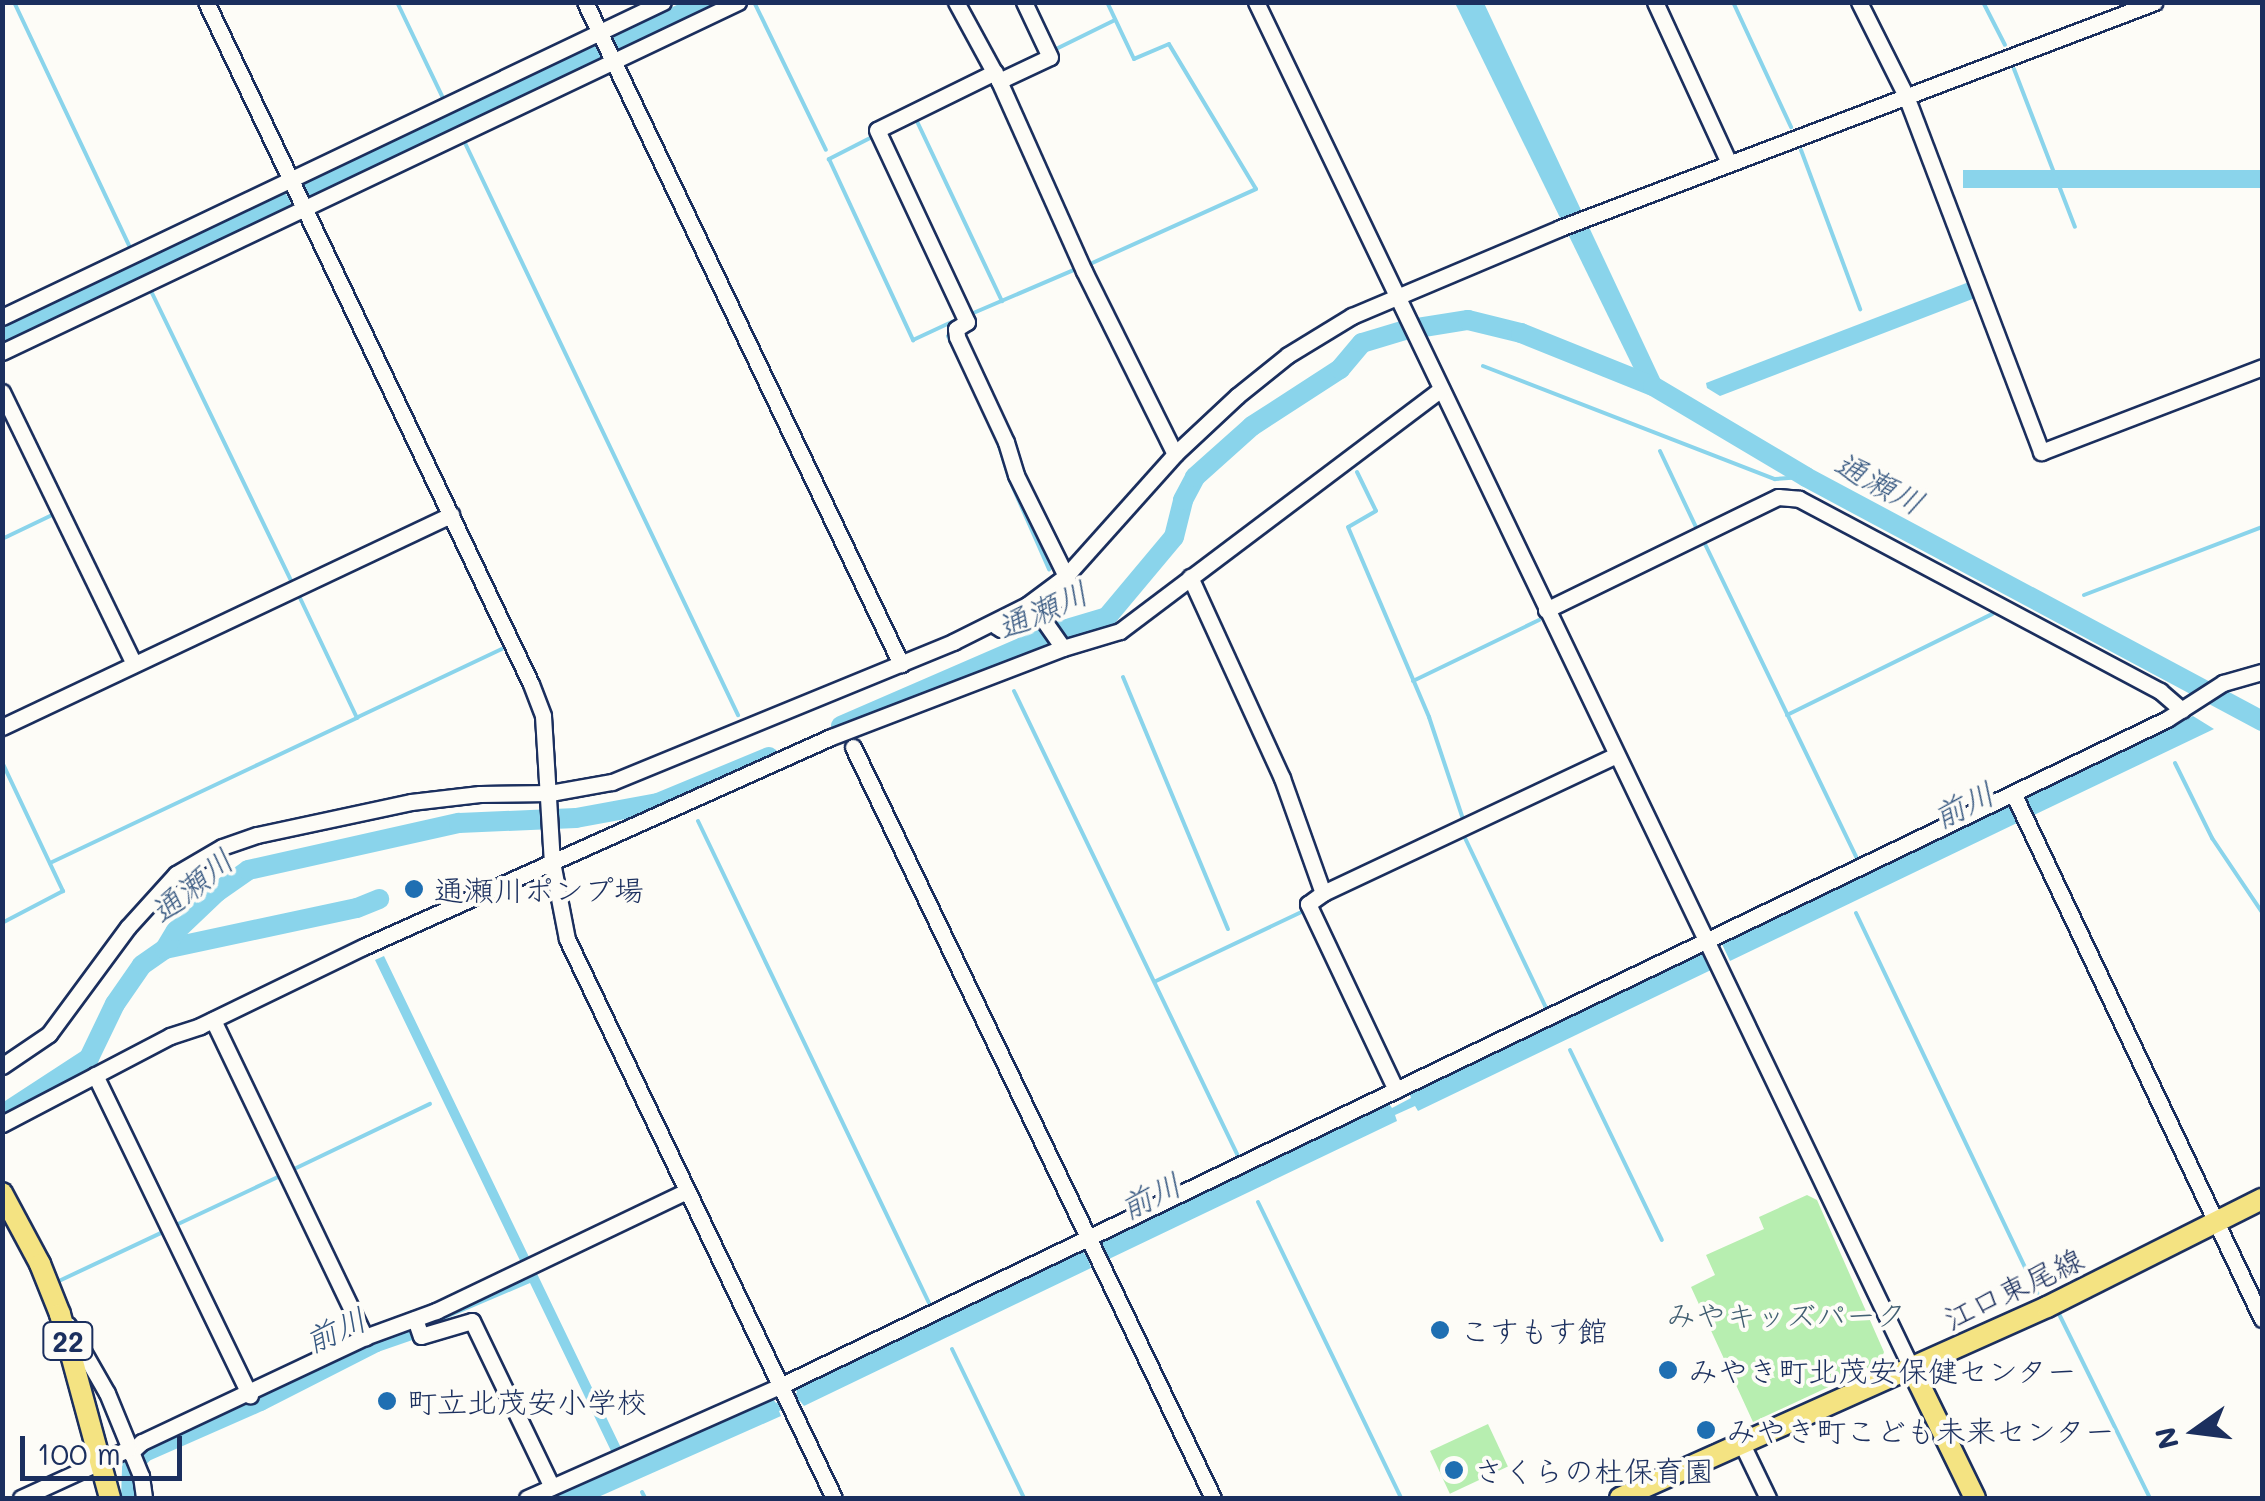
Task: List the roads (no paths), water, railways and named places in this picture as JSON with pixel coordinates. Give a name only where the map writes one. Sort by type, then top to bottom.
[{"type":"main road","name":"22","points":[[2,1193],[40,1264],[60,1314],[110,1498]]},
{"type":"main road","name":"江口東尾線","points":[[1620,1498],[2047,1307],[2262,1199]]},
{"type":"main road","points":[[1911,1367],[1976,1498]]},
{"type":"street","points":[[206,2],[532,684],[543,716],[552,862],[567,939],[834,1498]]},
{"type":"street","points":[[585,2],[901,664]]},
{"type":"street","points":[[2,352],[298,194],[606,48],[663,2]]},
{"type":"street","points":[[2,317],[298,194],[606,48],[738,2]]},
{"type":"street","points":[[956,2],[997,76],[1084,271],[1175,454]]},
{"type":"street","points":[[993,624],[1001,629],[1040,616],[1070,588],[958,337],[956,329],[967,322],[877,130],[912,109],[1050,57],[1024,2]]},
{"type":"street","points":[[1256,2],[1911,1367]]},
{"type":"street","points":[[1655,2],[1730,163]]},
{"type":"street","points":[[1859,2],[1906,96],[2041,452],[2262,367]]},
{"type":"street","points":[[2,1066],[49,1034],[157,893],[176,874],[222,847],[257,834],[411,802],[480,794],[551,799],[637,772],[993,624],[1066,576],[1175,454],[1288,354],[1394,295],[2156,2]]},
{"type":"street","points":[[2,1124],[170,1036],[213,1020],[552,862],[832,738],[1060,646],[1120,631],[1441,390]]},
{"type":"street","points":[[2,392],[134,664]]},
{"type":"street","points":[[1546,610],[1778,497],[1800,499],[2160,691],[2185,708]]},
{"type":"street","points":[[2,727],[450,515]]},
{"type":"street","points":[[1190,578],[1282,778],[1323,893]]},
{"type":"street","points":[[1040,616],[1060,646]]},
{"type":"street","points":[[527,1498],[786,1397],[1093,1249],[1396,1090],[1708,940],[2019,804],[2223,683],[2262,672]]},
{"type":"street","points":[[853,747],[1213,1498]]},
{"type":"street","points":[[1396,1090],[1308,904],[1323,893],[1616,755]]},
{"type":"street","points":[[2019,804],[2262,1319]]},
{"type":"street","points":[[213,1020],[365,1337]]},
{"type":"street","points":[[96,1075],[250,1395]]},
{"type":"street","points":[[21,1498],[100,1461],[132,1456],[142,1442],[250,1395],[365,1337],[417,1324],[686,1191]]},
{"type":"street","points":[[60,1314],[92,1360],[132,1456],[144,1498]]},
{"type":"street","points":[[417,1324],[421,1336],[472,1321],[552,1487]]},
{"type":"street","points":[[1742,1442],[1768,1498]]},
{"type":"water","points":[[681,3],[725,3],[617,54],[602,54],[604,60],[308,200],[304,194],[290,201],[292,208],[3,347],[3,326],[284,191],[288,197],[302,190],[300,183],[595,43],[599,48],[609,37]]},
{"type":"water","points":[[1455,3],[1484,3],[1663,385],[1634,369]]},
{"type":"water","points":[[1963,170],[2262,170],[2262,188],[1963,188]]},
{"type":"water","points":[[1969,282],[1975,298],[1720,396],[1707,388],[1706,383]]},
{"type":"water","points":[[2193,716],[2214,729],[2034,815],[2030,810],[2015,817],[2017,823],[1730,961],[1721,942],[2008,804],[2011,809],[2026,802],[2025,797]]},
{"type":"water","points":[[1702,951],[1711,970],[1418,1111],[1415,1106],[1395,1115],[1397,1121],[1109,1259],[1106,1254],[1089,1262],[1091,1268],[804,1406],[800,1401],[779,1411],[781,1416],[596,1498],[548,1498],[773,1399],[776,1403],[797,1393],[795,1387],[1082,1249],[1085,1255],[1103,1246],[1100,1241],[1388,1102],[1392,1108],[1411,1098],[1409,1092]]},
{"type":"water","points":[[384,956],[622,1450],[613,1455],[530,1283],[427,1327],[426,1322],[527,1275],[375,960]]},
{"type":"waterway","points":[[14,2],[131,249]]},
{"type":"waterway","points":[[397,2],[444,100]]},
{"type":"waterway","points":[[1090,264],[1256,189],[1169,44],[1134,59],[1107,2]]},
{"type":"waterway","points":[[1733,2],[1791,127]]},
{"type":"waterway","points":[[1983,2],[2005,45]]},
{"type":"waterway","points":[[755,4],[826,150]]},
{"type":"waterway","points":[[1054,50],[1115,20]]},
{"type":"waterway","points":[[2014,69],[2075,227]]},
{"type":"waterway","points":[[914,115],[1002,301]]},
{"type":"waterway","points":[[874,136],[829,159],[913,340],[954,321]]},
{"type":"waterway","points":[[465,143],[738,715]]},
{"type":"waterway","points":[[1801,150],[1860,309]]},
{"type":"waterway","points":[[971,314],[1076,269]]},
{"type":"waterway","points":[[151,291],[292,583]]},
{"type":"waterway","name":"通瀬川","points":[[841,726],[1060,631],[1107,617],[1174,537],[1183,500],[1195,477],[1252,426],[1340,369],[1362,343],[1405,330],[1468,320],[1521,333],[1653,386],[1806,477],[2262,721]]},
{"type":"waterway","points":[[948,336],[963,367]]},
{"type":"waterway","points":[[1483,366],[1775,479],[1806,477]]},
{"type":"waterway","name":"通瀬川","points":[[1649,376],[1653,386]]},
{"type":"waterway","points":[[997,439],[1008,476],[1049,569]]},
{"type":"waterway","points":[[1660,451],[1696,527]]},
{"type":"waterway","points":[[1357,472],[1376,511],[1348,527],[1429,717],[1463,819]]},
{"type":"waterway","points":[[2,539],[52,515]]},
{"type":"waterway","points":[[2084,595],[2262,527]]},
{"type":"waterway","points":[[1681,552],[1704,542],[1858,860]]},
{"type":"waterway","points":[[50,863],[357,718],[298,594]]},
{"type":"waterway","points":[[1787,715],[1992,614]]},
{"type":"waterway","points":[[1413,681],[1539,620]]},
{"type":"waterway","points":[[358,717],[502,649]]},
{"type":"waterway","points":[[1123,677],[1228,929]]},
{"type":"waterway","points":[[1014,691],[1238,1156]]},
{"type":"waterway","name":"通瀬川","points":[[2,1115],[89,1058],[115,1004],[142,965],[165,949],[176,931],[217,892],[248,870],[459,823],[576,818],[658,803],[769,757]]},
{"type":"waterway","points":[[2,762],[63,891],[2,923]]},
{"type":"waterway","points":[[2175,763],[2212,838],[2262,912]]},
{"type":"waterway","points":[[698,821],[930,1305]]},
{"type":"waterway","points":[[1465,838],[1546,1008]]},
{"type":"waterway","points":[[165,949],[357,908],[379,899]]},
{"type":"waterway","points":[[1156,981],[1301,912]]},
{"type":"waterway","points":[[1856,913],[2037,1293]]},
{"type":"waterway","points":[[1570,1050],[1662,1240]]},
{"type":"waterway","points":[[112,1092],[166,1205]]},
{"type":"waterway","points":[[292,1170],[430,1104]]},
{"type":"waterway","points":[[176,1225],[280,1176]]},
{"type":"waterway","points":[[1258,1202],[1401,1498]]},
{"type":"waterway","points":[[61,1280],[163,1232]]},
{"type":"waterway","points":[[2059,1314],[2150,1498]]},
{"type":"waterway","name":"前川","points":[[131,1498],[132,1465],[144,1452],[260,1401],[376,1342],[437,1321]]},
{"type":"waterway","points":[[952,1349],[1024,1498]]},
{"type":"waterway","points":[[1756,1454],[1777,1498]]},
{"type":"waterway","points":[[642,1492],[645,1498]]},
{"type":"place","name":"通瀬川ポンプ場","points":[[414,889]]},
{"type":"place","name":"こすもす館","points":[[1440,1330]]},
{"type":"place","name":"みやき町北茂安保健センター","points":[[1668,1370]]},
{"type":"place","name":"町立北茂安小学校","points":[[387,1401]]},
{"type":"place","name":"みやき町こども未来センター","points":[[1706,1430]]},
{"type":"place","name":"さくらの杜保育園","points":[[1454,1470]]},
{"type":"park label","name":"みやキッズパーク","points":[[1786,1314]]}]
